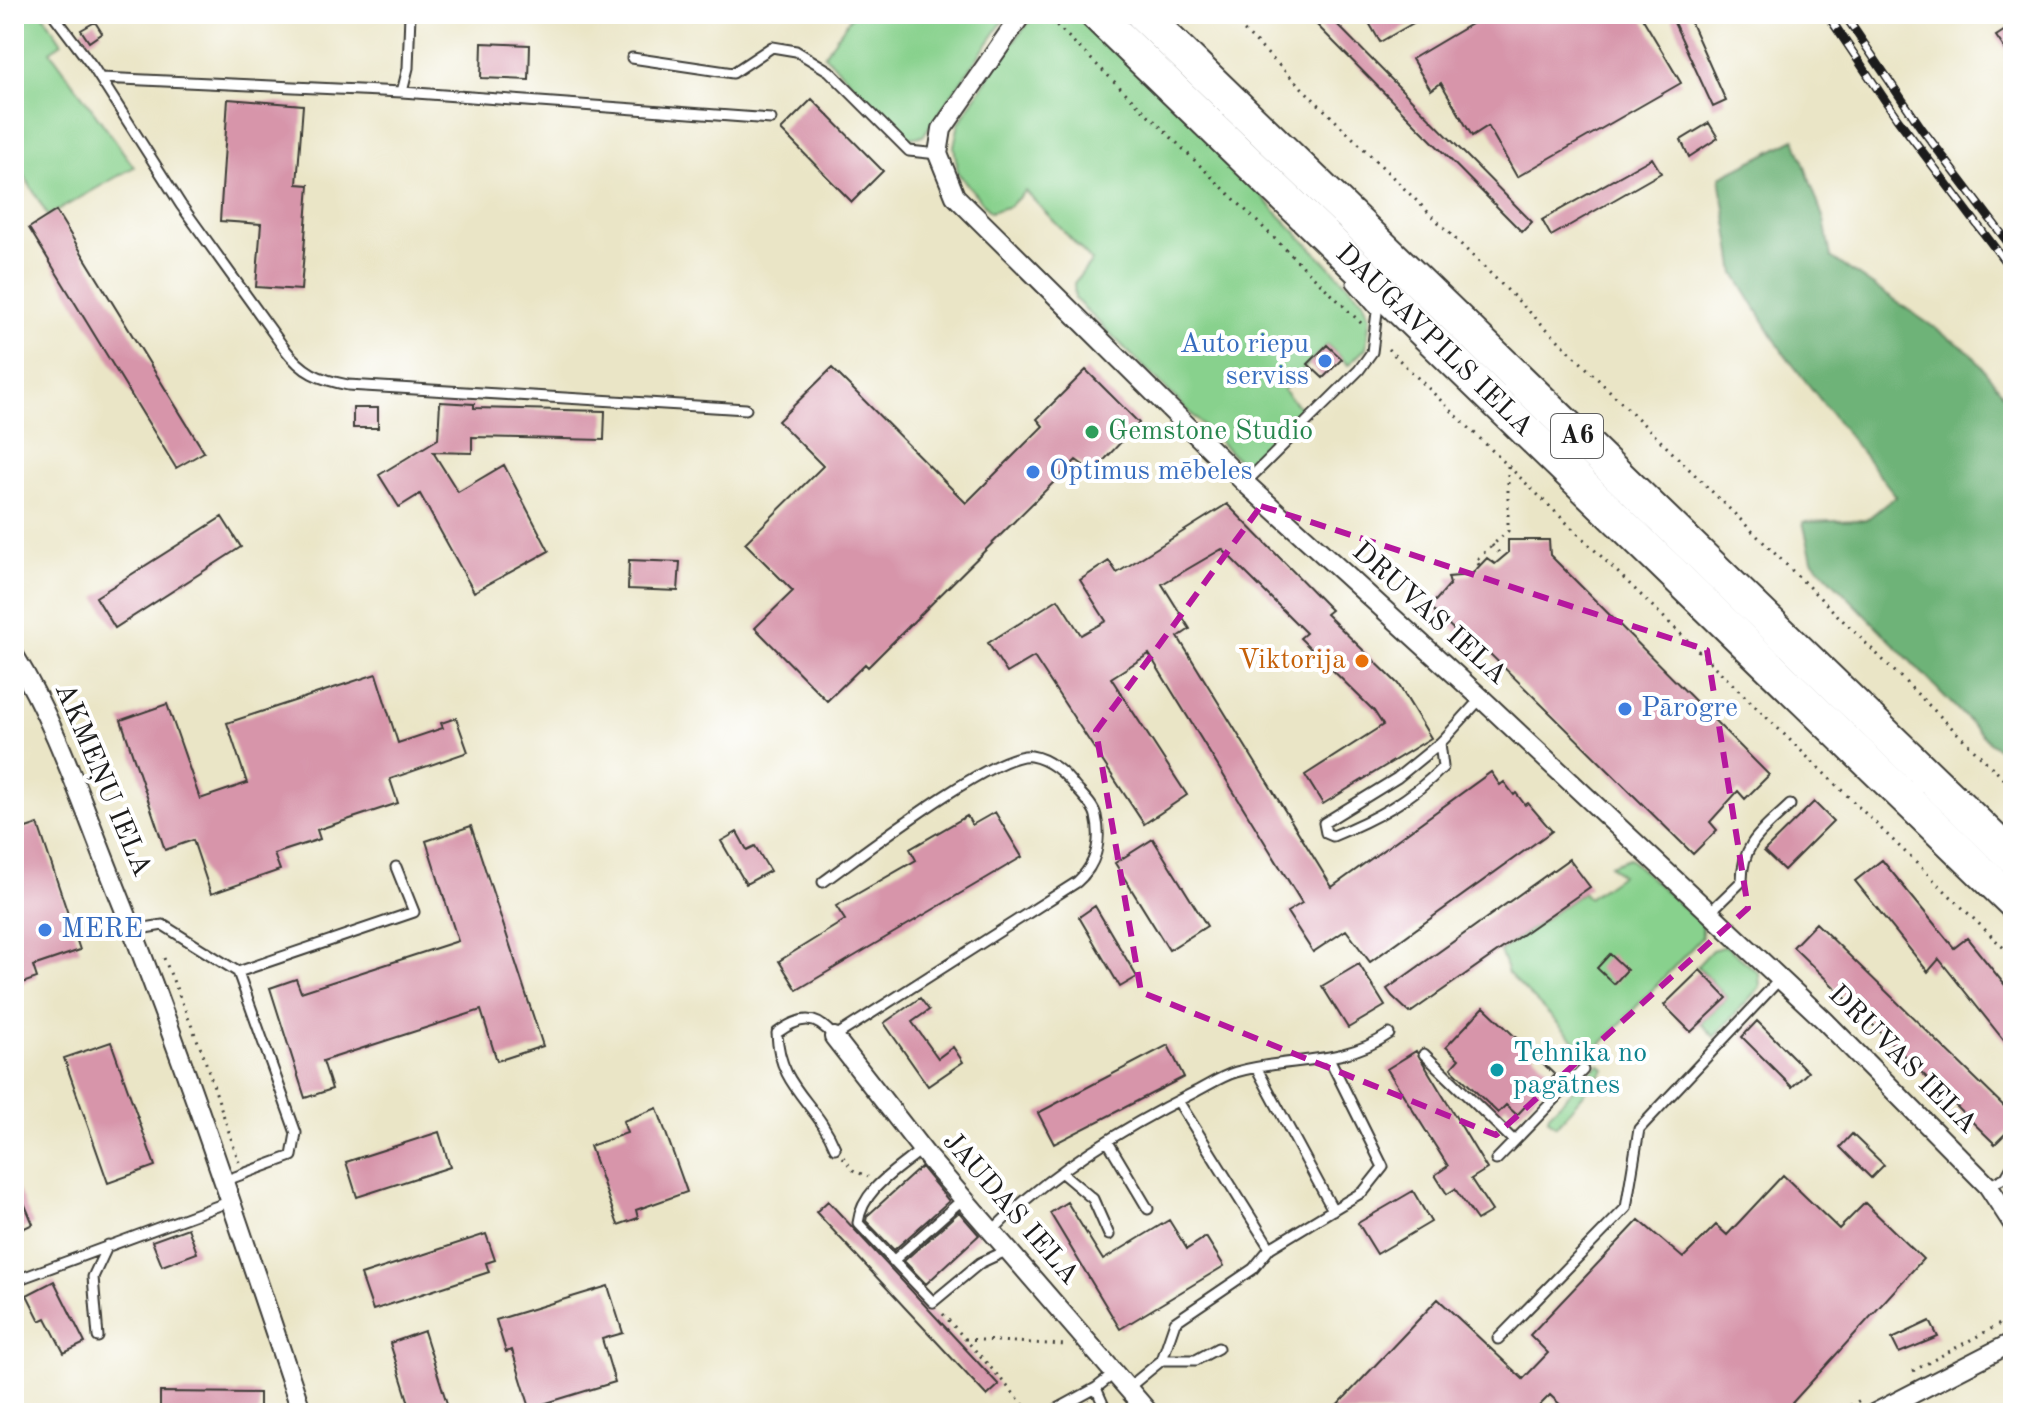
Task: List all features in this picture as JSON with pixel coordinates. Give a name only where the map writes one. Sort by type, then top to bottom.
[{"type":"highway","name":"DAUGAVPILS IELA","points":[[1096,14],[2013,902]]},
{"type":"highway","name":"DAUGAVPILS IELA","points":[[1142,14],[2013,858]]},
{"type":"street","points":[[938,154],[942,129],[949,116],[1022,14]]},
{"type":"street","name":"DRUVAS IELA","points":[[938,154],[955,196],[1245,483],[1481,698],[1780,979],[1988,1186],[2013,1224]]},
{"type":"street","name":"AKMEŅU IELA","points":[[14,655],[52,729],[133,930],[231,1201],[302,1413]]},
{"type":"street","name":"JAUDAS IELA","points":[[834,1037],[922,1149],[1149,1413]]},
{"type":"street","points":[[1875,1413],[2013,1342]]},
{"type":"lane","points":[[53,14],[101,78],[181,205],[299,368],[316,379],[348,385],[746,409]]},
{"type":"lane","points":[[402,92],[408,68],[410,14]]},
{"type":"lane","points":[[632,58],[733,73],[772,47],[796,51],[829,71],[909,151],[938,154]]},
{"type":"lane","points":[[101,78],[402,92],[771,119]]},
{"type":"lane","points":[[1245,483],[1372,352],[1377,312],[1341,270],[1334,245]]},
{"type":"lane","points":[[1440,743],[1443,767],[1421,789],[1375,819],[1333,836],[1326,833],[1324,823],[1397,778],[1440,743],[1481,698]]},
{"type":"lane","points":[[823,882],[973,778],[1009,758],[1031,756],[1064,772],[1096,813],[1098,845],[1092,869],[1077,882],[834,1037],[824,1024],[807,1017],[792,1022],[777,1033],[778,1056],[786,1077],[827,1127],[835,1148]]},
{"type":"lane","points":[[1710,912],[1742,881],[1742,858],[1751,843],[1790,805]]},
{"type":"lane","points":[[238,972],[414,912],[396,867]]},
{"type":"lane","points":[[133,930],[163,925],[238,972],[296,1133],[292,1156],[224,1181]]},
{"type":"lane","points":[[1498,1339],[1626,1208],[1639,1129],[1780,979]]},
{"type":"lane","points":[[993,1230],[1031,1193],[1108,1142],[1235,1072],[1329,1058],[1374,1044],[1389,1034]]},
{"type":"lane","points":[[1424,1054],[1514,1141]]},
{"type":"lane","points":[[1128,1388],[1162,1360],[1175,1322],[1253,1269],[1270,1248],[1364,1191],[1383,1167],[1329,1058]]},
{"type":"lane","points":[[1257,1069],[1333,1210]]},
{"type":"lane","points":[[1496,1160],[1583,1070]]},
{"type":"lane","points":[[1178,1101],[1270,1248]]},
{"type":"lane","points":[[1108,1142],[1148,1209]]},
{"type":"lane","points":[[922,1149],[879,1183],[860,1210],[858,1223],[933,1302],[980,1263],[1009,1250]]},
{"type":"lane","points":[[1988,1186],[2006,1177],[2013,1165]]},
{"type":"lane","points":[[1062,1173],[1093,1199],[1109,1235]]},
{"type":"lane","points":[[893,1261],[964,1198]]},
{"type":"lane","points":[[14,1281],[231,1201]]},
{"type":"lane","points":[[98,1337],[93,1277],[108,1245]]},
{"type":"lane","points":[[1162,1360],[1196,1360],[1218,1348]]},
{"type":"lane","points":[[1050,1413],[1062,1410],[1115,1373]]},
{"type":"lane","points":[[1096,1388],[1107,1413]]},
{"type":"path","points":[[1045,14],[2013,957]]},
{"type":"path","points":[[1227,14],[1887,668],[2013,788]]},
{"type":"path","points":[[1479,565],[1476,560],[1508,531],[1508,464]]},
{"type":"path","points":[[1492,545],[1503,557]]},
{"type":"path","points":[[835,1148],[853,1170],[879,1183]]},
{"type":"path","points":[[933,1302],[1031,1413]]},
{"type":"path","points":[[1903,1376],[2013,1317]]},
{"type":"path","points":[[965,1339],[1089,1344]]},
{"type":"path","points":[[1836,1413],[1876,1391]]},
{"type":"highlighted area","points":[[1261,506],[1707,650],[1748,908],[1496,1135],[1141,992],[1096,731]]},
{"type":"green space","points":[[14,14],[43,14],[62,43],[50,51],[134,167],[48,216],[14,158]]},
{"type":"green space","points":[[853,14],[1008,14],[923,136],[908,138],[824,55]]},
{"type":"green space","points":[[1036,14],[1087,17],[1232,160],[1275,211],[1363,300],[1370,317],[1366,348],[1348,365],[1327,345],[1283,390],[1304,412],[1252,466],[1240,462],[1075,299],[1074,283],[1092,261],[1025,191],[1010,206],[990,212],[958,173],[954,146],[959,123],[1003,54]]},
{"type":"green space","points":[[1795,139],[1824,220],[1831,257],[1970,352],[2013,406],[2013,758],[1989,742],[1812,560],[1803,522],[1866,520],[1896,496],[1782,351],[1735,274],[1720,177]]},
{"type":"green space","points":[[1629,858],[1702,925],[1702,937],[1590,1056],[1508,973],[1500,951],[1583,892],[1588,898],[1621,875],[1610,865]]},
{"type":"green space","points":[[1726,946],[1759,973],[1760,987],[1714,1037],[1701,1023],[1727,998],[1697,966],[1712,950]]},
{"type":"green space","points":[[1599,1064],[1605,1069],[1556,1126],[1548,1119],[1549,1114]]},
{"type":"building","points":[[1306,14],[1327,14],[1532,222],[1522,232]]},
{"type":"building","points":[[1364,14],[1429,14],[1380,42]]},
{"type":"building","points":[[1488,14],[1640,14],[1681,83],[1517,177],[1488,126],[1472,136],[1441,83],[1431,90],[1412,59]]},
{"type":"building","points":[[1670,14],[1687,14],[1726,101],[1713,107]]},
{"type":"building","points":[[95,22],[102,33],[89,42],[81,30]]},
{"type":"building","points":[[2013,25],[2013,61],[1996,36]]},
{"type":"building","points":[[482,43],[530,45],[529,80],[481,78]]},
{"type":"building","points":[[228,99],[303,105],[297,184],[309,185],[301,290],[256,287],[261,224],[220,221]]},
{"type":"building","points":[[812,99],[883,171],[852,202],[781,130]]},
{"type":"building","points":[[1709,123],[1718,138],[1689,157],[1681,140]]},
{"type":"building","points":[[1652,158],[1661,173],[1551,236],[1542,220]]},
{"type":"building","points":[[56,211],[204,452],[176,468],[29,228]]},
{"type":"building","name":"Auto riepu serviss","points":[[1327,345],[1342,359],[1323,378],[1308,364]]},
{"type":"building","points":[[832,368],[966,503],[1043,426],[1037,419],[1086,370],[1139,423],[1093,472],[1076,460],[868,667],[865,664],[827,701],[755,628],[793,591],[745,543],[823,466],[778,421]]},
{"type":"building","points":[[440,402],[474,404],[474,408],[605,411],[604,440],[472,437],[472,453],[433,452],[458,492],[504,465],[549,551],[474,592],[420,494],[399,507],[379,475],[438,439]]},
{"type":"building","points":[[353,408],[378,408],[378,428],[353,428]]},
{"type":"building","points":[[1227,504],[1331,610],[1326,614],[1398,684],[1431,738],[1323,804],[1305,775],[1383,725],[1374,711],[1300,638],[1306,633],[1222,549],[1162,584],[1190,629],[1178,637],[1332,887],[1491,772],[1500,785],[1504,782],[1525,805],[1528,803],[1552,831],[1370,962],[1346,930],[1313,952],[1287,912],[1302,903],[1149,654],[1111,678],[1187,795],[1144,824],[1034,657],[1007,673],[988,643],[1058,599],[1081,635],[1106,621],[1080,580],[1109,561],[1117,573]]},
{"type":"building","points":[[222,517],[241,547],[115,628],[96,597]]},
{"type":"building","name":"Pārogre","points":[[1508,540],[1549,540],[1550,555],[1769,775],[1745,799],[1738,791],[1710,822],[1717,830],[1693,854],[1475,639],[1469,644],[1430,607],[1450,584],[1448,577],[1471,575],[1487,558],[1495,564],[1508,553]]},
{"type":"building","points":[[629,560],[680,562],[678,591],[628,589]]},
{"type":"building","points":[[376,674],[398,743],[443,728],[441,723],[456,718],[468,752],[390,779],[398,803],[317,830],[320,839],[274,854],[280,870],[211,894],[193,840],[165,850],[121,720],[167,704],[200,799],[247,783],[227,723]]},
{"type":"building","points":[[1814,802],[1833,821],[1784,870],[1764,851]]},
{"type":"building","points":[[995,812],[1022,857],[797,990],[779,961],[845,920],[836,906],[916,860],[910,849],[967,816],[972,825]]},
{"type":"building","points":[[38,824],[80,950],[33,966],[37,978],[14,986],[14,832]]},
{"type":"building","points":[[471,826],[543,1046],[497,1061],[481,1010],[323,1061],[332,1089],[305,1098],[270,988],[296,979],[301,992],[458,941],[426,841]]},
{"type":"building","points":[[737,832],[747,850],[755,846],[770,871],[746,884],[721,841]]},
{"type":"building","points":[[1153,839],[1207,926],[1169,950],[1115,863]]},
{"type":"building","points":[[1569,859],[1590,887],[1410,1013],[1392,996],[1387,989]]},
{"type":"building","points":[[1882,860],[1954,948],[1967,938],[2013,995],[2013,1052],[1939,959],[1928,972],[1855,881]]},
{"type":"building","points":[[1095,906],[1137,977],[1120,987],[1079,917]]},
{"type":"building","points":[[1816,923],[2013,1115],[2013,1126],[1995,1144],[1793,947]]},
{"type":"building","points":[[1610,954],[1627,970],[1614,984],[1597,968]]},
{"type":"building","points":[[1359,964],[1385,1006],[1348,1028],[1322,986]]},
{"type":"building","points":[[1700,970],[1727,998],[1691,1032],[1664,1005]]},
{"type":"building","points":[[920,998],[929,1010],[912,1022],[938,1058],[953,1047],[963,1062],[928,1086],[884,1023]]},
{"type":"building","name":"Tehnika no pagātnes","points":[[1484,1007],[1555,1075],[1517,1115],[1506,1105],[1498,1113],[1451,1068],[1459,1059],[1446,1047]]},
{"type":"building","points":[[1757,1021],[1808,1072],[1792,1087],[1742,1037]]},
{"type":"building","points":[[111,1042],[155,1166],[108,1183],[64,1058]]},
{"type":"building","points":[[1168,1045],[1184,1077],[1054,1144],[1038,1113]]},
{"type":"building","points":[[1416,1051],[1487,1169],[1471,1179],[1492,1211],[1477,1220],[1455,1189],[1447,1194],[1435,1175],[1448,1166],[1387,1069]]},
{"type":"building","points":[[657,1108],[687,1192],[636,1210],[638,1218],[618,1225],[590,1146],[627,1133],[623,1121]]},
{"type":"building","points":[[439,1132],[450,1167],[357,1197],[346,1162]]},
{"type":"building","points":[[1852,1134],[1884,1165],[1871,1178],[1840,1147]]},
{"type":"building","points":[[921,1167],[949,1201],[894,1250],[866,1221],[867,1216]]},
{"type":"building","points":[[1783,1175],[1839,1229],[1865,1203],[1923,1259],[1783,1413],[1569,1413],[1550,1395],[1532,1413],[1330,1413],[1438,1299],[1523,1379],[1548,1353],[1530,1335],[1639,1220],[1683,1258],[1716,1225],[1727,1235]]},
{"type":"building","points":[[14,1179],[33,1224],[14,1233]]},
{"type":"building","points":[[1413,1191],[1431,1222],[1377,1254],[1358,1223]]},
{"type":"building","points":[[828,1201],[999,1385],[987,1396],[816,1212]]},
{"type":"building","points":[[1067,1202],[1103,1260],[1169,1220],[1187,1249],[1206,1237],[1224,1266],[1120,1329],[1050,1213]]},
{"type":"building","points":[[959,1212],[979,1235],[926,1284],[904,1261]]},
{"type":"building","points":[[188,1228],[197,1253],[162,1266],[152,1241]]},
{"type":"building","points":[[486,1234],[495,1260],[486,1263],[489,1272],[373,1310],[361,1275]]},
{"type":"building","points":[[54,1281],[85,1343],[64,1353],[46,1318],[40,1321],[27,1295]]},
{"type":"building","points":[[608,1286],[623,1333],[602,1339],[615,1382],[530,1408],[512,1350],[506,1352],[496,1320]]},
{"type":"building","points":[[1930,1321],[1938,1337],[1899,1353],[1892,1339]]},
{"type":"building","points":[[424,1331],[450,1413],[412,1413],[390,1343]]},
{"type":"building","points":[[160,1392],[259,1393],[259,1413],[160,1413]]},
{"type":"railway","points":[[1827,14],[1897,118],[2013,272]]},
{"type":"railway","points":[[1844,14],[1922,129],[2013,249]]},
{"type":"place","name":"Auto riepu serviss","points":[[1325,361]]},
{"type":"place","name":"Gemstone Studio","points":[[1092,432]]},
{"type":"place","name":"Optimus mēbeles","points":[[1033,472]]},
{"type":"place","name":"Viktorija","points":[[1362,661]]},
{"type":"place","name":"Pārogre","points":[[1625,709]]},
{"type":"place","name":"MERE","points":[[45,930]]},
{"type":"place","name":"Tehnika no pagātnes","points":[[1497,1070]]}]
